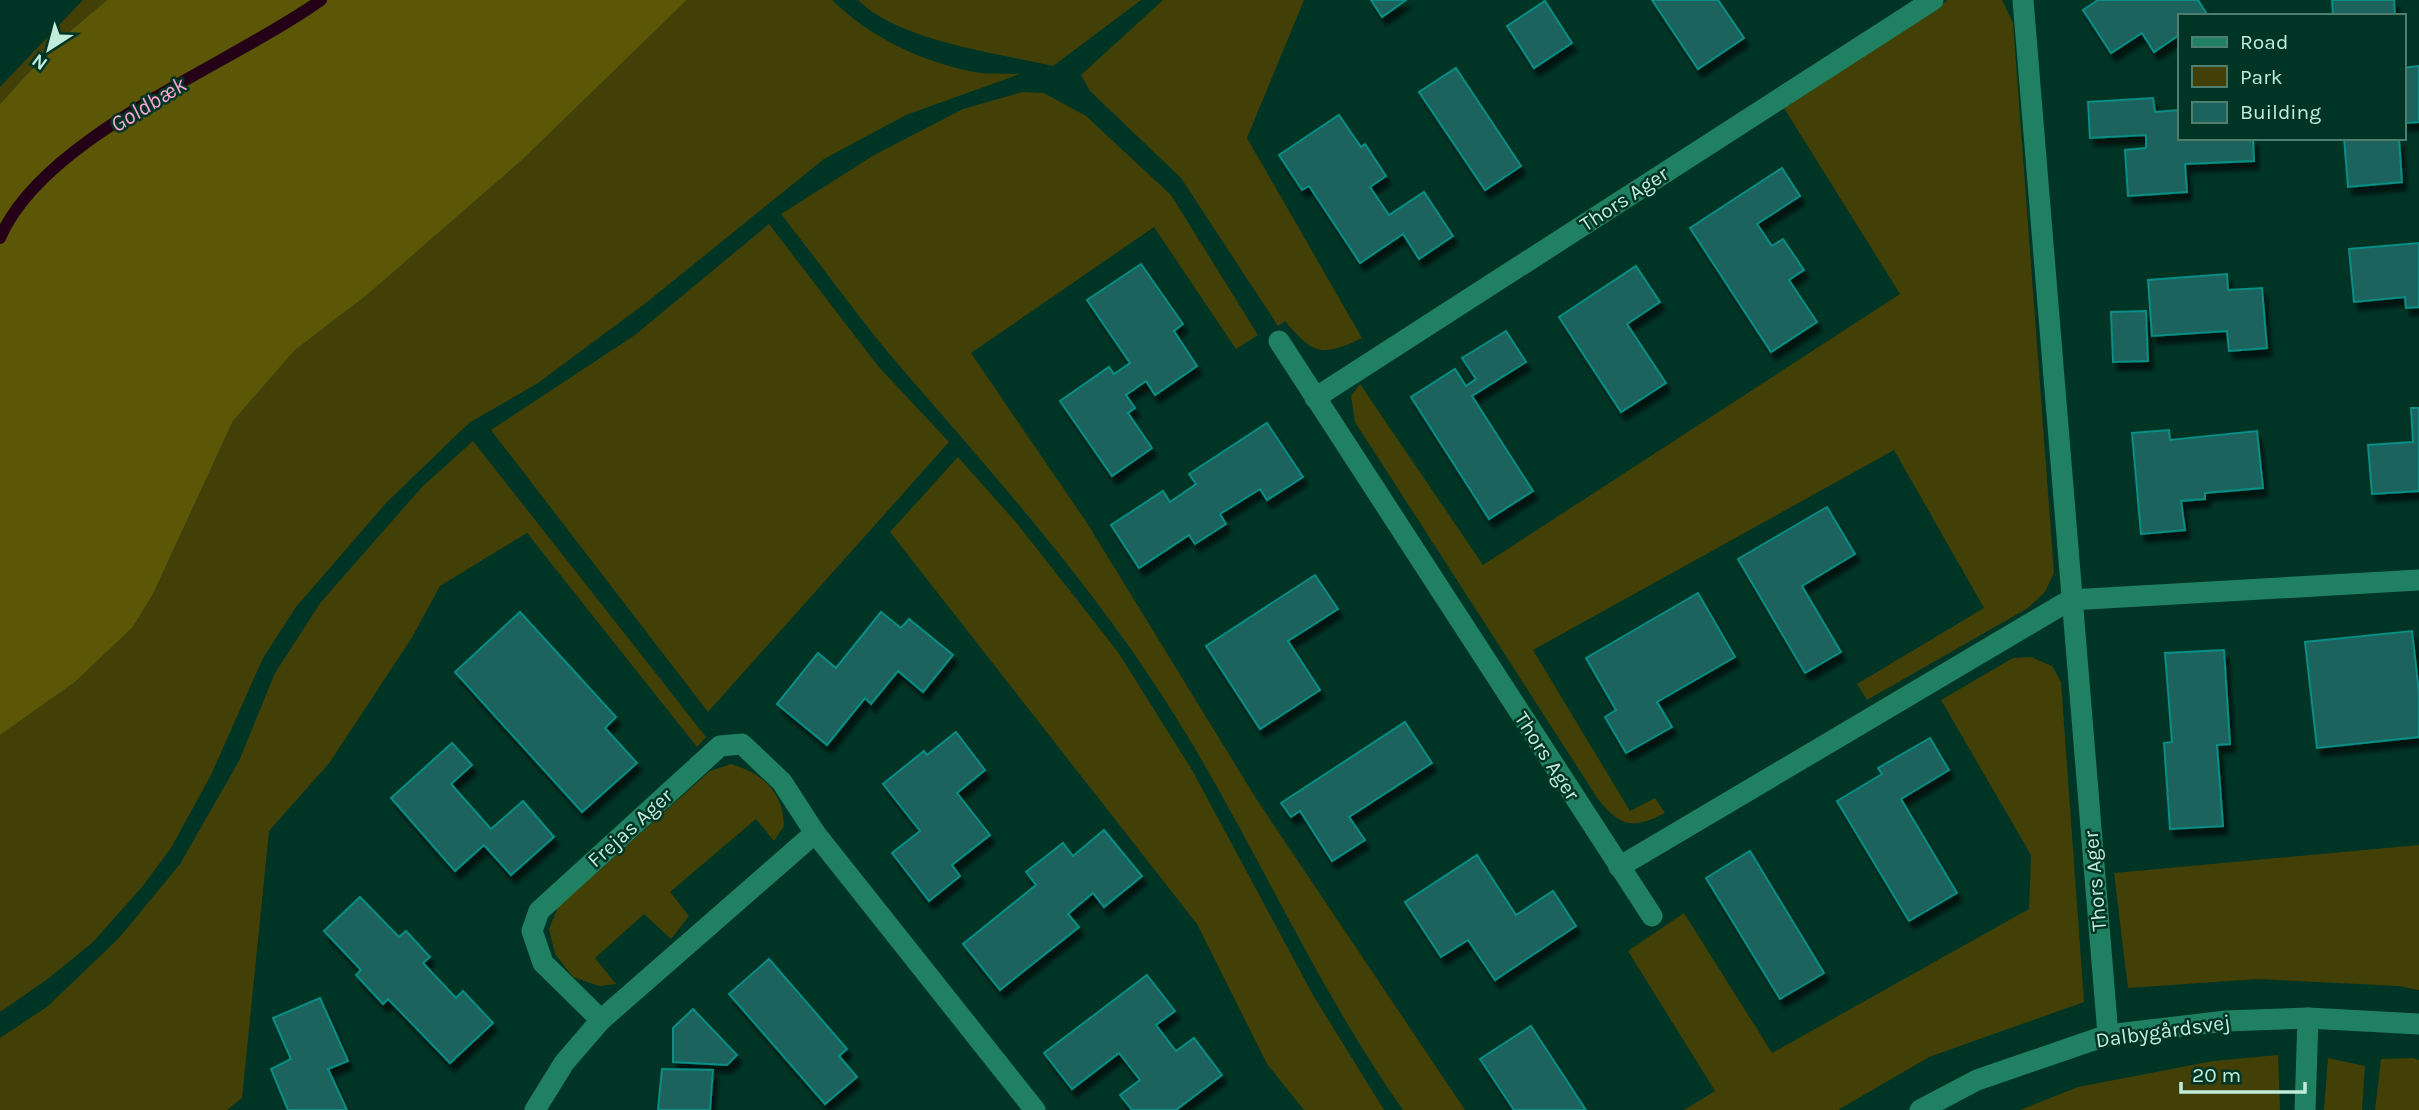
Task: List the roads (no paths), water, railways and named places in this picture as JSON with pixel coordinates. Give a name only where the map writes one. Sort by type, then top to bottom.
[{"type":"street","name":"Thors Ager","points":[[1315,398],[1933,0]]},
{"type":"street","name":"Thors Ager","points":[[2023,0],[2070,600],[2108,1035]]},
{"type":"street","name":"Thors Ager","points":[[1279,341],[1652,916]]},
{"type":"street","points":[[1619,867],[2070,600],[2419,579]]},
{"type":"street","name":"Frejas Ager","points":[[601,1020],[542,963],[532,931],[540,911],[720,746],[741,744],[782,782],[815,833],[1035,1110]]},
{"type":"street","points":[[535,1110],[564,1063],[601,1020],[815,833]]},
{"type":"street","points":[[2305,1110],[2308,1018]]},
{"type":"street","name":"Dalbygårdsvej","points":[[1920,1110],[1977,1080],[2108,1035],[2225,1021],[2308,1018],[2419,1024]]},
{"type":"waterway","name":"Goldbæk","points":[[0,238],[22,201],[56,167],[97,135],[321,0]]}]
